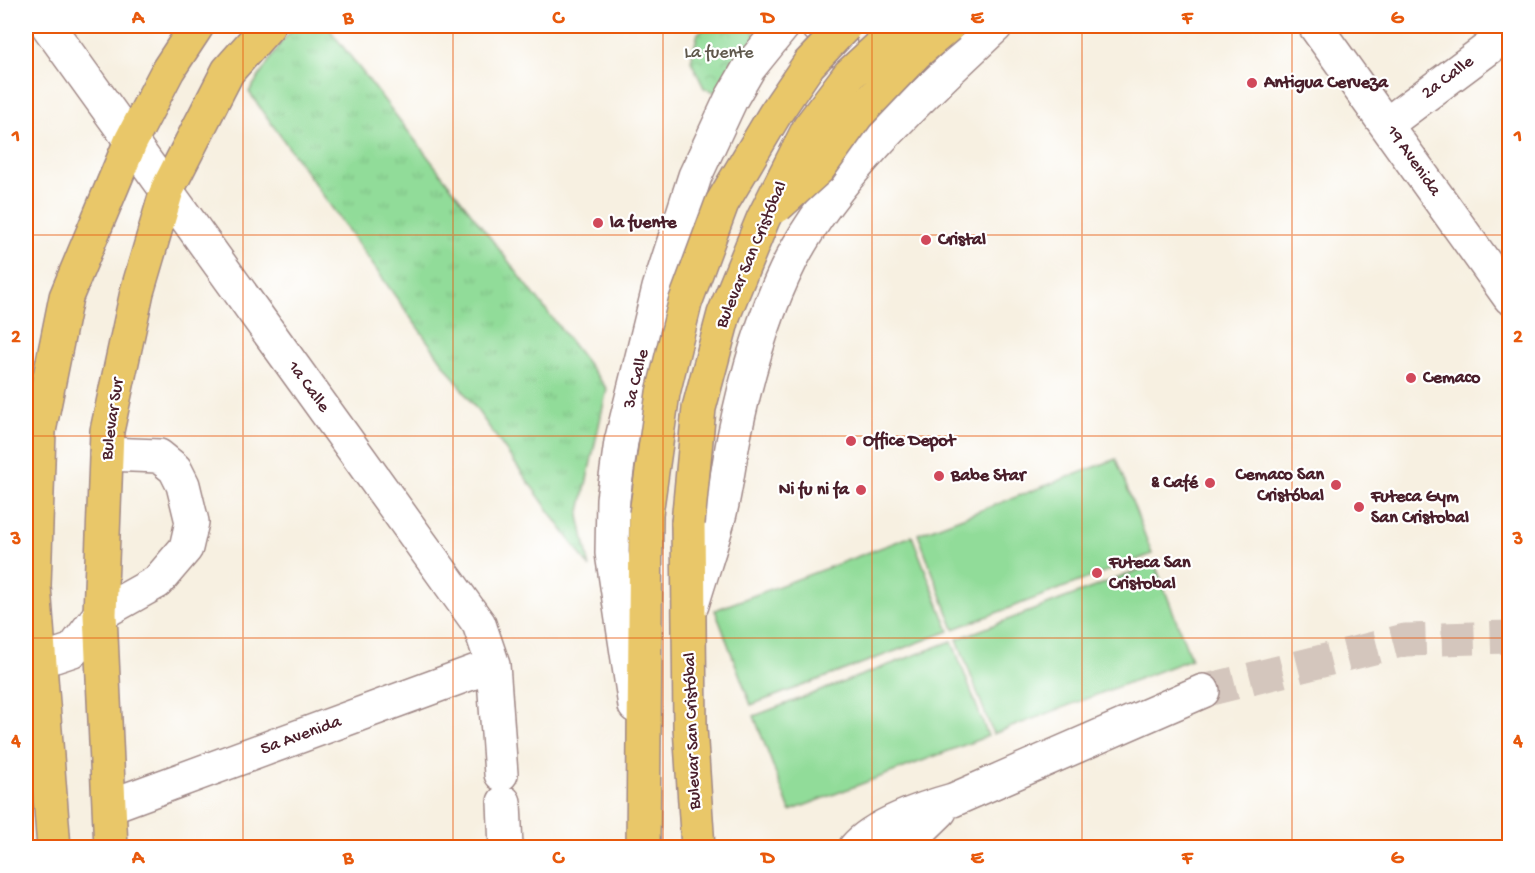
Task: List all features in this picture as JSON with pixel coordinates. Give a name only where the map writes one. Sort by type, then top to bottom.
[{"type":"main road","points":[[54,848],[32,656],[30,592],[39,431],[66,297],[131,141],[168,70],[197,26]]},
{"type":"main road","name":"Bulevar Sur","points":[[111,848],[100,614],[107,431],[137,292],[166,190],[228,71],[268,26]]},
{"type":"main road","points":[[643,848],[646,514],[663,393],[682,314],[722,203],[808,64],[845,26]]},
{"type":"main road","name":"Bulevar San Cristóbal","points":[[698,848],[690,727],[688,523],[699,408],[724,314],[763,219],[809,128],[849,75],[902,26]]},
{"type":"main road","points":[[763,219],[819,168],[857,115],[916,53],[948,26]]},
{"type":"street","name":"1a Calle","points":[[48,26],[479,624],[493,664],[507,848]]},
{"type":"street","points":[[818,26],[867,76],[892,93],[906,95],[931,89]]},
{"type":"street","points":[[690,612],[720,513],[734,435],[751,365],[790,261],[831,197],[885,136],[996,26]]},
{"type":"street","name":"19 Avenida","points":[[1315,26],[1509,298]]},
{"type":"street","name":"3a Calle","points":[[643,760],[612,553],[613,499],[621,442],[659,288],[695,176],[731,99],[768,32]]},
{"type":"street","name":"2a Calle","points":[[1387,124],[1509,32]]},
{"type":"street","points":[[32,656],[55,656],[73,650],[100,614],[157,582],[186,548],[192,522],[183,485],[175,469],[159,456],[106,454]]},
{"type":"street","name":"5a Avenida","points":[[110,806],[493,664]]},
{"type":"street","points":[[855,848],[862,839],[916,811],[953,800],[1203,691]]},
{"type":"street","points":[[902,848],[912,836],[953,800]]},
{"type":"green space","points":[[295,26],[327,26],[607,389],[579,516],[590,568],[249,92],[280,44]]},
{"type":"green space","name":"La fuente","points":[[709,26],[749,26],[760,40],[720,94],[704,88],[691,61],[698,33]]},
{"type":"green space","points":[[1116,459],[1152,554],[954,629],[918,534]]},
{"type":"green space","points":[[912,536],[949,631],[751,705],[715,610]]},
{"type":"green space","points":[[1155,564],[1191,659],[993,734],[957,639]]},
{"type":"green space","points":[[952,641],[988,736],[790,811],[754,716]]},
{"type":"tunnel","points":[[1203,691],[1405,640],[1510,637]]},
{"type":"place","name":"Antigua Cerveza","points":[[1252,83]]},
{"type":"place","name":"la fuente","points":[[598,223]]},
{"type":"place","name":"Cristal","points":[[926,240]]},
{"type":"place","name":"Cemaco","points":[[1411,378]]},
{"type":"place","name":"Office Depot","points":[[851,441]]},
{"type":"place","name":"Babe Star","points":[[939,476]]},
{"type":"place","name":"& Café","points":[[1210,483]]},
{"type":"place","name":"Cemaco San Cristóbal","points":[[1336,485]]},
{"type":"place","name":"Ni fu ni fa","points":[[861,490]]},
{"type":"place","name":"Futeca Gym San Cristobal","points":[[1359,507]]},
{"type":"place","name":"Futeca San Cristobal","points":[[1097,573]]}]
